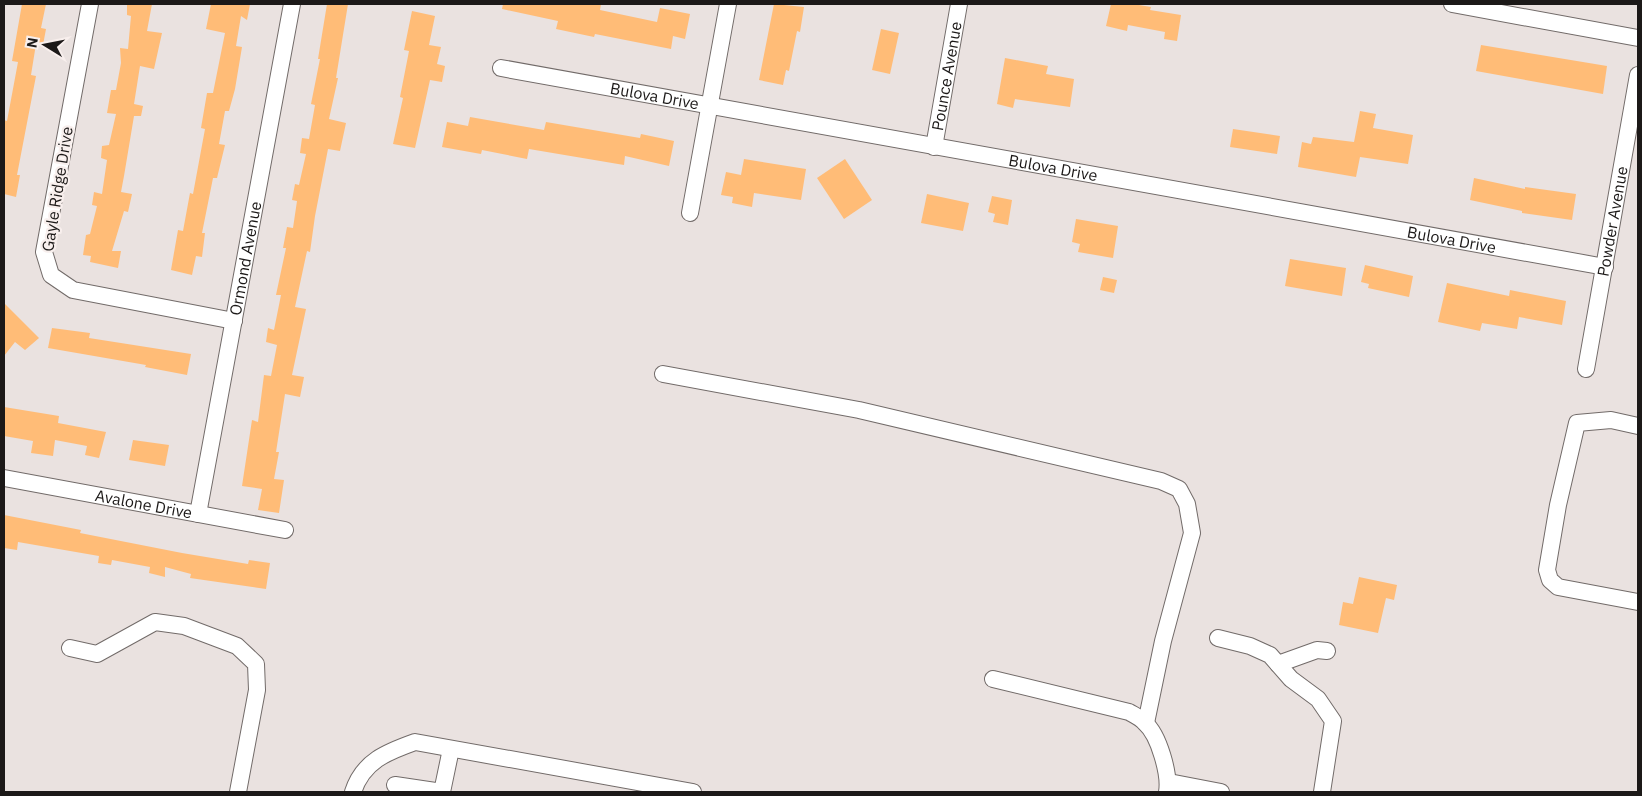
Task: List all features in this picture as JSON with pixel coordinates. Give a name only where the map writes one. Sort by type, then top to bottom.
[{"type":"street","name":"Gayle Ridge Drive","points":[[90,4],[44,252],[51,275],[73,290],[234,321]]},
{"type":"street","name":"Ormond Avenue","points":[[198,514],[292,4]]},
{"type":"street","points":[[690,213],[728,4]]},
{"type":"street","name":"Pounce Avenue","points":[[934,147],[959,4]]},
{"type":"street","points":[[1452,4],[1638,38]]},
{"type":"street","name":"Bulova Drive","points":[[501,68],[710,104],[934,147],[1605,267]]},
{"type":"street","name":"Powder Avenue","points":[[1586,369],[1638,74]]},
{"type":"street","points":[[663,374],[860,410],[1161,481],[1180,489],[1187,504],[1192,533],[1163,641],[1146,723]]},
{"type":"street","points":[[1638,426],[1611,420],[1577,423],[1558,505],[1547,570],[1550,580],[1558,587],[1638,602]]},
{"type":"street","name":"Avalone Drive","points":[[4,478],[285,530]]},
{"type":"street","points":[[70,648],[97,654],[154,622],[184,626],[237,646],[256,664],[257,690],[238,792]]},
{"type":"street","points":[[1218,638],[1250,646],[1270,655],[1291,679],[1318,699],[1333,721],[1322,792]]},
{"type":"street","points":[[1278,664],[1317,650],[1326,651]]},
{"type":"street","points":[[993,679],[1128,712],[1146,723],[1164,759],[1168,787],[1221,792]]},
{"type":"street","points":[[353,792],[369,763],[385,752],[415,742],[693,792]]},
{"type":"street","points":[[395,786],[442,792],[452,749]]},
{"type":"building","points":[[22,4],[46,4],[41,28],[46,29],[43,45],[36,44],[31,75],[36,76],[17,175],[20,175],[16,197],[4,194],[4,120],[7,121],[18,62],[12,61]]},
{"type":"building","points":[[127,4],[152,4],[147,31],[162,33],[154,69],[140,66],[134,104],[143,106],[141,116],[134,116],[121,192],[132,194],[128,212],[124,211],[112,251],[121,251],[118,268],[90,262],[91,256],[83,255],[86,235],[90,234],[97,206],[92,205],[94,192],[102,194],[107,160],[101,158],[102,146],[109,145],[116,114],[107,113],[111,90],[116,90],[121,63],[120,48],[128,49],[131,16],[127,15]]},
{"type":"building","points":[[211,4],[250,4],[247,20],[241,16],[236,46],[242,47],[235,89],[229,111],[225,111],[219,144],[225,145],[217,178],[213,178],[202,233],[205,233],[202,257],[196,256],[192,275],[171,270],[178,230],[183,231],[190,193],[193,194],[205,129],[201,128],[207,93],[213,93],[225,33],[206,29]]},
{"type":"building","points":[[327,4],[348,4],[336,78],[338,78],[329,119],[346,123],[340,151],[328,149],[310,252],[307,251],[295,307],[306,309],[292,375],[304,377],[300,397],[285,394],[274,479],[284,480],[279,513],[258,510],[262,489],[242,486],[252,420],[258,422],[264,375],[271,376],[277,345],[266,342],[268,328],[274,330],[281,295],[276,295],[286,248],[283,248],[287,227],[293,228],[297,201],[292,200],[295,184],[299,185],[306,154],[300,153],[302,138],[309,139],[315,105],[311,104],[320,59],[318,59]]},
{"type":"building","points":[[503,4],[601,4],[600,10],[657,22],[660,8],[690,14],[685,39],[673,36],[671,49],[595,34],[594,37],[556,29],[558,21],[502,9]]},
{"type":"building","points":[[774,4],[804,7],[800,32],[797,31],[789,71],[786,70],[783,85],[759,80]]},
{"type":"building","points":[[1111,4],[1133,4],[1151,7],[1150,10],[1181,15],[1177,41],[1164,39],[1165,32],[1128,25],[1127,31],[1106,26]]},
{"type":"building","points":[[412,11],[435,16],[429,45],[441,47],[437,64],[445,66],[442,82],[430,80],[415,148],[393,144],[403,98],[400,97],[409,51],[404,50]]},
{"type":"building","points":[[881,29],[899,33],[890,74],[872,70]]},
{"type":"building","points":[[1481,45],[1607,66],[1603,94],[1476,71]]},
{"type":"building","points":[[1005,58],[1048,66],[1046,74],[1074,79],[1070,107],[1015,99],[1013,108],[997,104]]},
{"type":"building","points":[[1360,111],[1376,114],[1373,128],[1413,135],[1408,164],[1360,157],[1356,177],[1298,167],[1302,142],[1311,144],[1313,137],[1354,142]]},
{"type":"building","points":[[470,117],[544,130],[546,122],[640,138],[641,134],[674,141],[669,166],[625,156],[624,165],[529,149],[527,159],[482,150],[481,154],[442,147],[447,122],[468,126]]},
{"type":"building","points":[[1233,129],[1280,136],[1277,154],[1230,147]]},
{"type":"building","points":[[744,159],[806,169],[801,200],[754,193],[752,207],[732,203],[733,197],[721,195],[726,172],[741,175]]},
{"type":"building","points":[[845,159],[872,200],[844,219],[817,178]]},
{"type":"building","points":[[1474,178],[1525,189],[1525,187],[1576,194],[1572,220],[1522,213],[1522,211],[1470,200]]},
{"type":"building","points":[[927,194],[969,203],[963,231],[921,223]]},
{"type":"building","points":[[992,196],[1012,200],[1008,225],[993,222],[995,214],[988,212]]},
{"type":"building","points":[[1076,219],[1118,226],[1113,258],[1078,252],[1080,244],[1072,242]]},
{"type":"building","points":[[1290,259],[1346,268],[1342,296],[1285,286]]},
{"type":"building","points":[[1365,265],[1413,276],[1409,297],[1368,288],[1369,284],[1361,282]]},
{"type":"building","points":[[1103,277],[1117,280],[1114,293],[1100,290]]},
{"type":"building","points":[[1447,283],[1509,296],[1510,290],[1566,301],[1562,325],[1519,317],[1517,329],[1482,323],[1480,331],[1438,322]]},
{"type":"building","points":[[4,303],[39,338],[25,350],[15,342],[4,356]]},
{"type":"building","points":[[52,328],[90,333],[89,338],[191,354],[187,375],[145,367],[146,365],[48,348]]},
{"type":"building","points":[[4,407],[59,416],[58,423],[106,432],[99,458],[85,455],[87,446],[55,440],[53,456],[31,453],[33,441],[4,436]]},
{"type":"building","points":[[133,440],[169,445],[165,466],[129,460]]},
{"type":"building","points":[[4,515],[81,530],[80,533],[182,553],[248,564],[249,560],[270,563],[266,589],[190,578],[191,574],[165,567],[165,577],[149,573],[150,567],[112,560],[111,565],[98,563],[99,556],[18,542],[17,550],[4,548]]},
{"type":"building","points":[[1359,577],[1397,585],[1394,600],[1386,598],[1378,633],[1339,625],[1343,602],[1353,604]]}]
